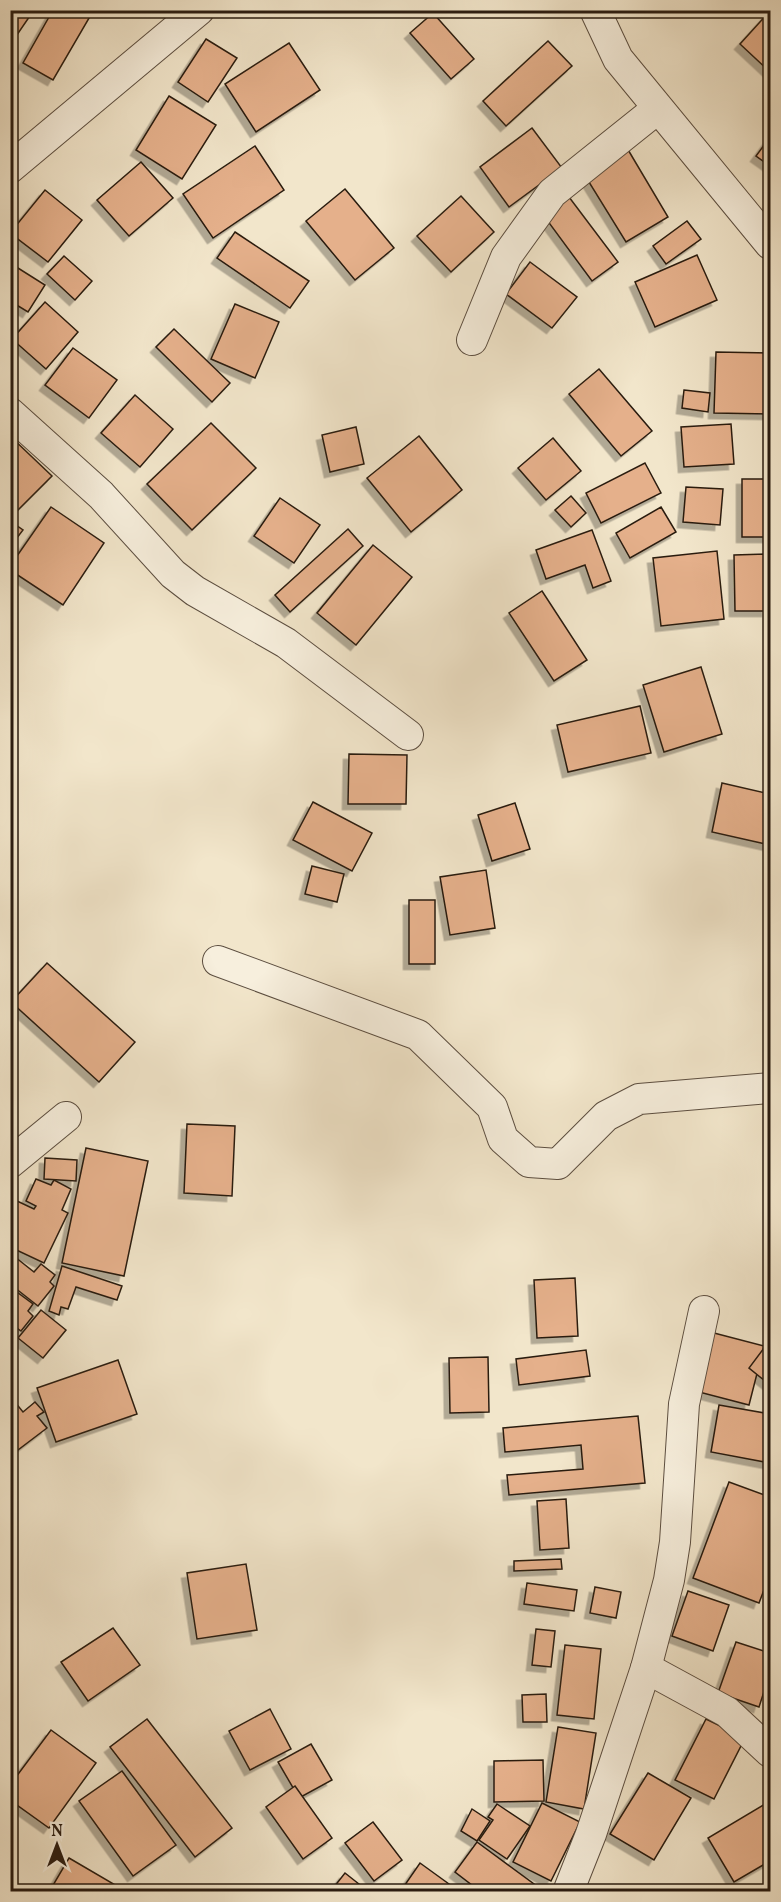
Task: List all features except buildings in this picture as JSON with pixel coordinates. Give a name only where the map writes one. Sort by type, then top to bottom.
[{"type":"street","points":[[10,168],[199,10]]},
{"type":"street","points":[[595,10],[618,59],[657,109],[771,244]]},
{"type":"street","points":[[472,340],[506,257],[552,193],[657,109]]},
{"type":"street","points":[[10,413],[101,495],[172,574],[286,642],[408,735]]},
{"type":"street","points":[[218,961],[418,1035],[492,1107],[503,1139],[529,1162],[558,1164],[606,1116],[639,1099],[771,1088]]},
{"type":"street","points":[[10,1163],[66,1117]]},
{"type":"street","points":[[568,1892],[591,1834],[646,1668],[669,1580],[675,1542],[684,1404],[704,1311]]},
{"type":"street","points":[[646,1668],[727,1712],[771,1752]]}]
